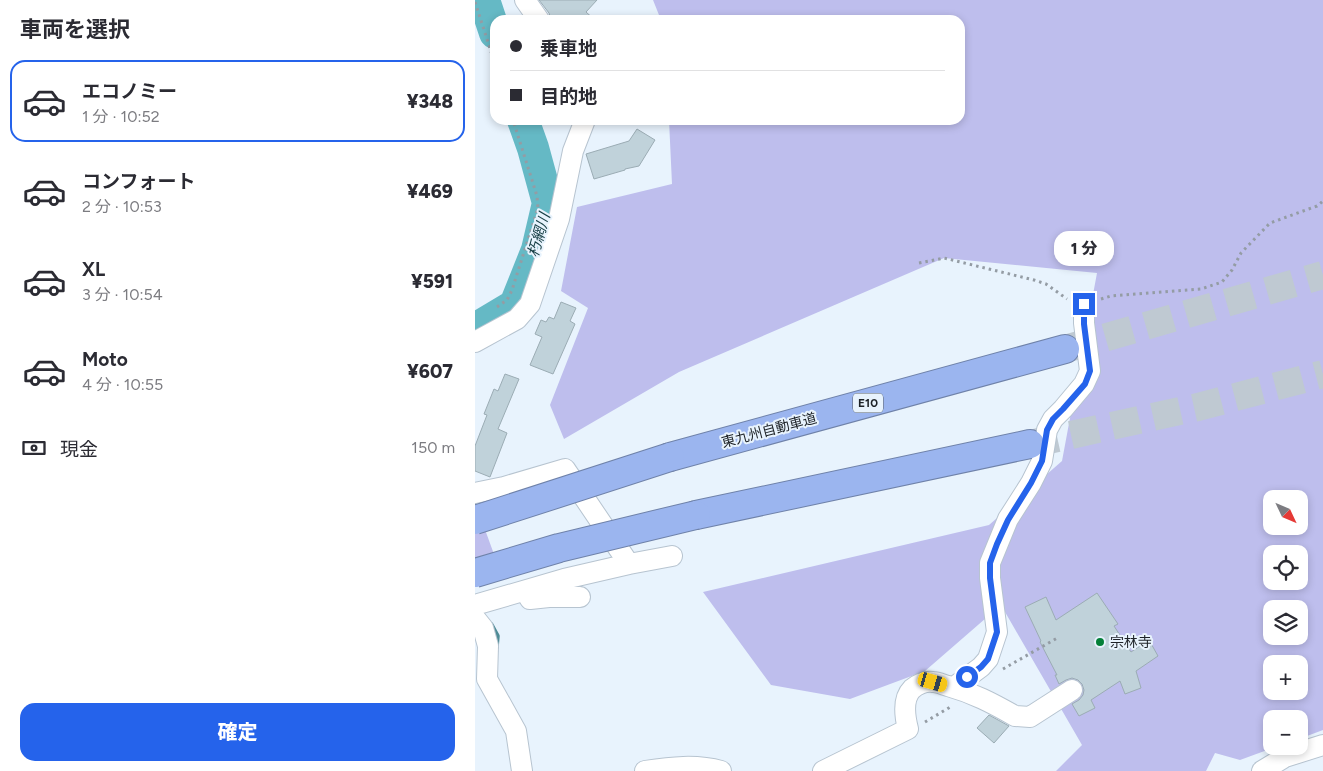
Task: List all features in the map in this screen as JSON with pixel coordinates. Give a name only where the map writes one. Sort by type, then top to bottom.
[{"type":"highway","name":"東九州自動車道","points":[[475,520],[670,457],[1065,349]]},
{"type":"highway","points":[[475,573],[559,548],[696,515],[1030,444]]},
{"type":"street","points":[[525,0],[536,15]]},
{"type":"street","points":[[475,342],[517,319],[530,304],[559,219],[573,151],[583,125]]},
{"type":"street","points":[[954,687],[981,667],[988,659],[997,632],[990,578],[990,563],[1008,520],[1042,461],[1047,430],[1053,419],[1085,384],[1090,371],[1084,324],[1084,304]]},
{"type":"street","points":[[475,493],[504,487],[565,469],[629,564]]},
{"type":"street","points":[[475,605],[564,578],[672,556]]},
{"type":"street","points":[[524,591],[530,600],[549,597],[579,598]]},
{"type":"street","points":[[475,618],[483,628],[488,646],[487,678],[516,731],[522,771]]},
{"type":"street","points":[[823,771],[908,729],[905,703],[908,693],[923,682],[933,682],[954,687],[979,697],[1015,716],[1023,717],[1030,716],[1072,690]]},
{"type":"street","points":[[1262,771],[1285,757],[1323,745]]},
{"type":"street","points":[[645,771],[682,769],[714,769],[721,771]]},
{"type":"path","points":[[475,2],[490,48]]},
{"type":"path","points":[[496,308],[507,300],[512,290],[538,208],[537,196],[515,125]]},
{"type":"path","points":[[919,263],[943,258],[1034,280],[1046,284],[1073,304],[1084,304],[1111,296],[1201,289],[1222,282],[1232,270],[1241,253],[1270,223],[1317,206],[1323,201]]},
{"type":"path","points":[[1021,659],[1059,637]]},
{"type":"shaded area","points":[[653,0],[1323,0],[1323,730],[1308,736],[1308,710],[1263,710],[1263,752],[1240,760],[1215,753],[1206,771],[1056,771],[1082,745],[1001,605],[925,671],[850,699],[771,685],[703,592],[989,525],[1062,461],[1097,273],[944,258],[679,372],[564,439],[550,405],[588,308],[561,291],[577,207],[672,184],[669,125],[965,125],[965,15],[659,15]]},
{"type":"shaded area","points":[[475,502],[503,579],[475,587]]},
{"type":"building","points":[[539,0],[597,0],[586,12],[589,15],[550,15]]},
{"type":"building","points":[[637,129],[655,140],[639,166],[594,179],[586,154],[629,141]]},
{"type":"building","points":[[561,302],[576,308],[570,321],[575,324],[553,374],[530,365],[542,337],[535,334],[541,320],[546,322],[549,317],[554,319]]},
{"type":"building","points":[[505,374],[519,379],[498,429],[507,433],[490,477],[475,471],[475,446],[487,415],[484,414],[494,389],[498,391]]},
{"type":"building","points":[[1097,593],[1118,624],[1114,626],[1131,652],[1149,640],[1158,656],[1136,671],[1141,688],[1125,694],[1120,681],[1091,700],[1095,708],[1079,716],[1072,704],[1083,695],[1082,684],[1072,678],[1059,684],[1055,675],[1057,675],[1025,607],[1046,597],[1056,620]]},
{"type":"building","points":[[989,715],[1009,726],[994,743],[977,728]]},
{"type":"waterway","name":"朽網川","points":[[484,0],[490,18]]},
{"type":"waterway","name":"朽網川","points":[[475,329],[515,305],[537,250],[548,203],[525,125]]},
{"type":"waterway","points":[[491,625],[497,636],[496,647]]},
{"type":"tunnel","points":[[1065,349],[1323,275]]},
{"type":"tunnel","points":[[1030,444],[1198,407],[1323,374]]},
{"type":"place","name":"宗林寺","points":[[1100,642]]},
{"type":"route","points":[[967,677],[981,667],[988,659],[997,632],[990,578],[990,563],[997,544],[1008,520],[1042,461],[1047,430],[1053,419],[1085,384],[1090,371],[1084,324],[1084,304]]}]
